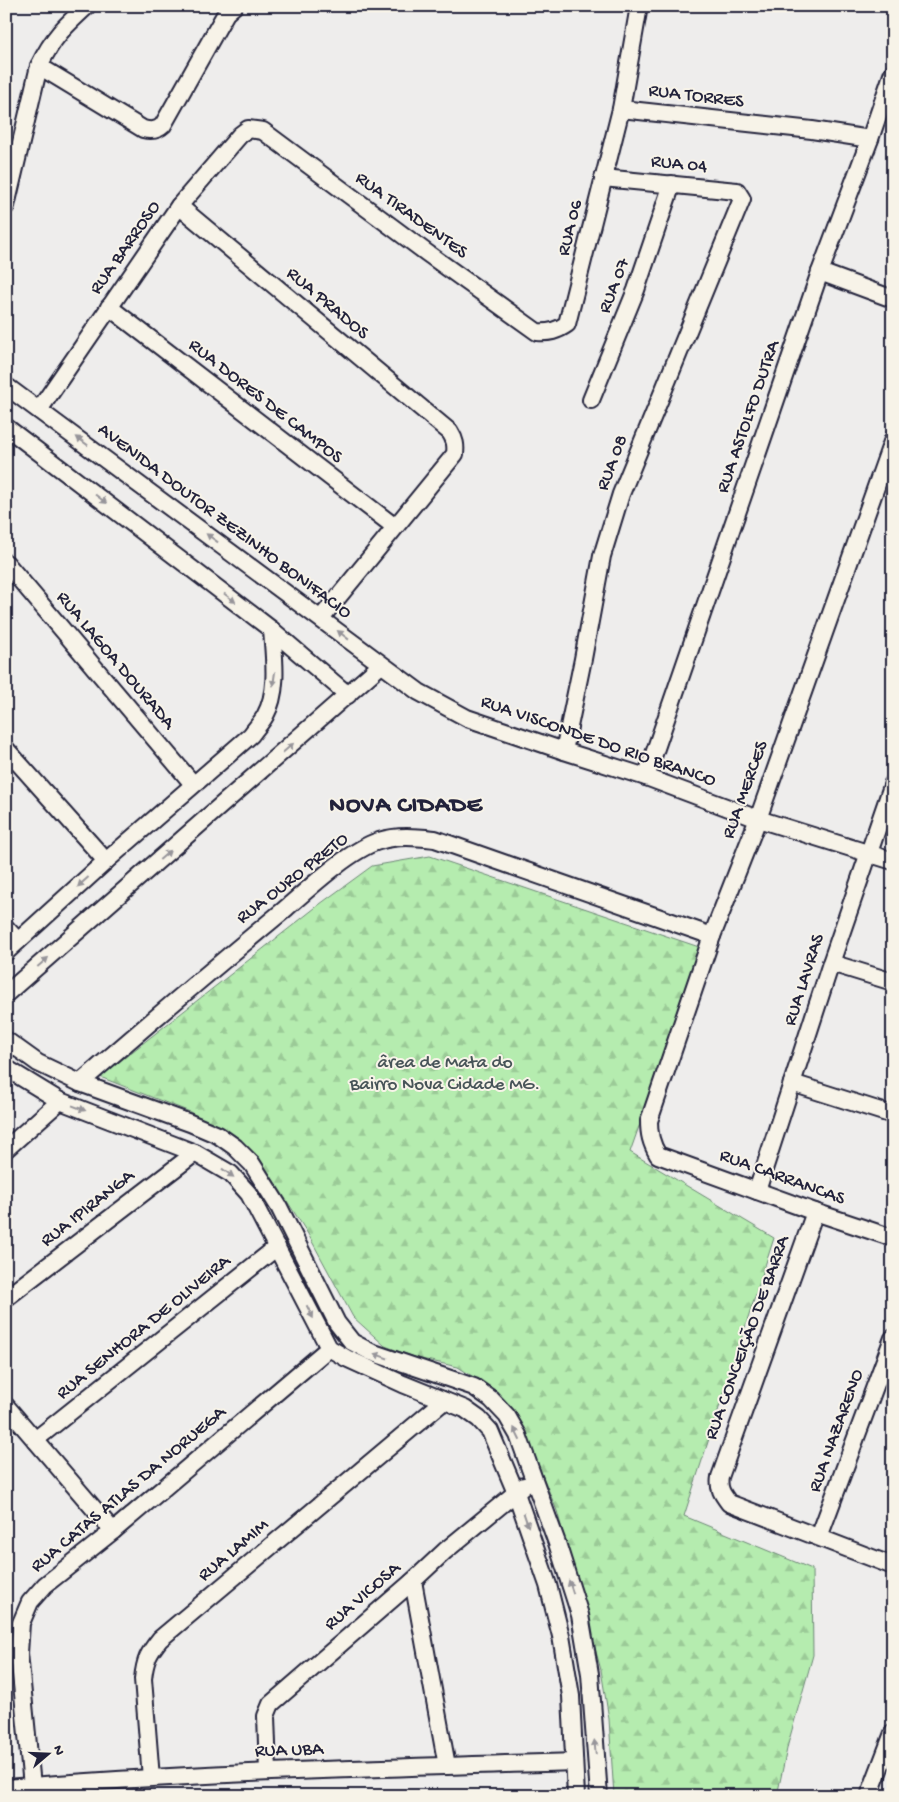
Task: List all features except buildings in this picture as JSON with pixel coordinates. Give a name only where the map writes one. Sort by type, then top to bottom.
[{"type":"street","points":[[6,206],[39,66],[49,46],[60,31],[88,6]]},
{"type":"street","points":[[39,66],[142,129],[150,131],[159,129],[226,13],[234,6]]},
{"type":"street","name":"RUA TORRES","points":[[639,6],[621,109],[812,130],[870,139]]},
{"type":"street","name":"RUA ASTOLFO DUTRA","points":[[646,777],[820,272],[893,72]]},
{"type":"street","name":"RUA 06","points":[[536,332],[548,333],[558,330],[567,324],[621,109]]},
{"type":"street","name":"RUA BARROSO","points":[[38,410],[179,206],[240,134],[248,129],[263,131]]},
{"type":"street","name":"RUA TIRADENTES","points":[[263,131],[536,332]]},
{"type":"street","name":"RUA 04","points":[[604,178],[737,191],[741,195],[742,202]]},
{"type":"street","name":"RUA 07","points":[[591,400],[636,290],[672,184]]},
{"type":"street","name":"RUA 08","points":[[564,751],[584,659],[602,556],[621,494],[742,202]]},
{"type":"street","name":"RUA PRADOS","points":[[179,206],[450,432],[456,446],[454,454],[395,527]]},
{"type":"street","points":[[820,272],[893,299]]},
{"type":"street","name":"RUA DORES DE CAMPOS","points":[[110,307],[395,527]]},
{"type":"street","name":"AVENIDA DOUTOR ZEZINHO BONIFACIO","points":[[6,386],[321,618],[381,665]]},
{"type":"street","points":[[6,427],[272,630],[348,695]]},
{"type":"street","name":"RUA MERCES","points":[[658,1155],[652,1145],[649,1134],[649,1121],[712,936],[758,819],[893,439]]},
{"type":"street","points":[[321,618],[395,527]]},
{"type":"street","name":"RUA LAGOA DOURADA","points":[[6,563],[193,784]]},
{"type":"street","points":[[6,928],[12,947],[250,735],[265,715],[272,695],[275,669],[272,630]]},
{"type":"street","points":[[6,994],[381,665]]},
{"type":"street","name":"RUA VISCONDE DO RIO BRANCO","points":[[381,665],[419,692],[467,718],[646,777],[758,819],[893,862]]},
{"type":"street","points":[[6,749],[106,862]]},
{"type":"street","name":"RUA LAVRAS","points":[[757,1191],[831,963],[870,854],[893,782]]},
{"type":"street","name":"RUA OURO PRETO","points":[[80,1082],[297,898],[352,855],[378,841],[407,836],[435,839],[712,936]]},
{"type":"street","points":[[831,963],[893,982]]},
{"type":"street","points":[[6,1040],[38,1063],[80,1082],[218,1135],[252,1164],[280,1207],[337,1322],[352,1342],[371,1352],[474,1387],[491,1399],[507,1416],[518,1435],[557,1543],[580,1615],[590,1674],[599,1796]]},
{"type":"street","points":[[6,1068],[60,1101],[195,1153],[231,1174],[249,1194],[329,1348],[395,1381],[465,1409],[479,1419],[490,1431],[516,1493],[548,1585],[561,1636],[571,1696],[576,1796]]},
{"type":"street","points":[[792,1083],[893,1115]]},
{"type":"street","points":[[6,1149],[60,1101]]},
{"type":"street","name":"RUA IPIRANGA","points":[[6,1298],[195,1153]]},
{"type":"street","name":"RUA CARRANCAS","points":[[658,1155],[893,1238]]},
{"type":"street","name":"RUA CONCEIÇÃO DE BARRA","points":[[815,1212],[718,1486],[722,1496],[729,1503],[819,1537]]},
{"type":"street","name":"RUA SENHORA DE OLIVEIRA","points":[[35,1440],[277,1247]]},
{"type":"street","name":"RUA NAZARENO","points":[[819,1537],[893,1338]]},
{"type":"street","name":"RUA CATAS ATLAS DA NORUEGA","points":[[32,1786],[20,1654],[21,1622],[30,1602],[45,1585],[113,1531],[329,1348]]},
{"type":"street","name":"RUA LAMIM","points":[[151,1778],[143,1678],[144,1664],[149,1652],[160,1639],[444,1401]]},
{"type":"street","points":[[6,1406],[113,1531]]},
{"type":"street","name":"RUA VICOSA","points":[[268,1772],[266,1716],[271,1704],[445,1551],[533,1477]]},
{"type":"street","points":[[819,1537],[893,1566]]},
{"type":"street","points":[[413,1581],[447,1766]]},
{"type":"street","points":[[869,1796],[893,1734]]},
{"type":"street","name":"RUA UBA","points":[[6,1788],[268,1772],[574,1762]]},
{"type":"green space","name":"ârea de Mata do Bairro Nova Cidade MG.","points":[[430,856],[702,948],[630,1152],[774,1238],[684,1516],[812,1569],[813,1655],[788,1744],[777,1796],[614,1796],[609,1719],[601,1670],[557,1511],[524,1430],[502,1400],[486,1385],[458,1367],[417,1358],[385,1346],[353,1317],[308,1234],[259,1157],[190,1112],[100,1077],[320,904],[372,866]]},
{"type":"district","name":"NOVA CIDADE","points":[[406,806]]}]
